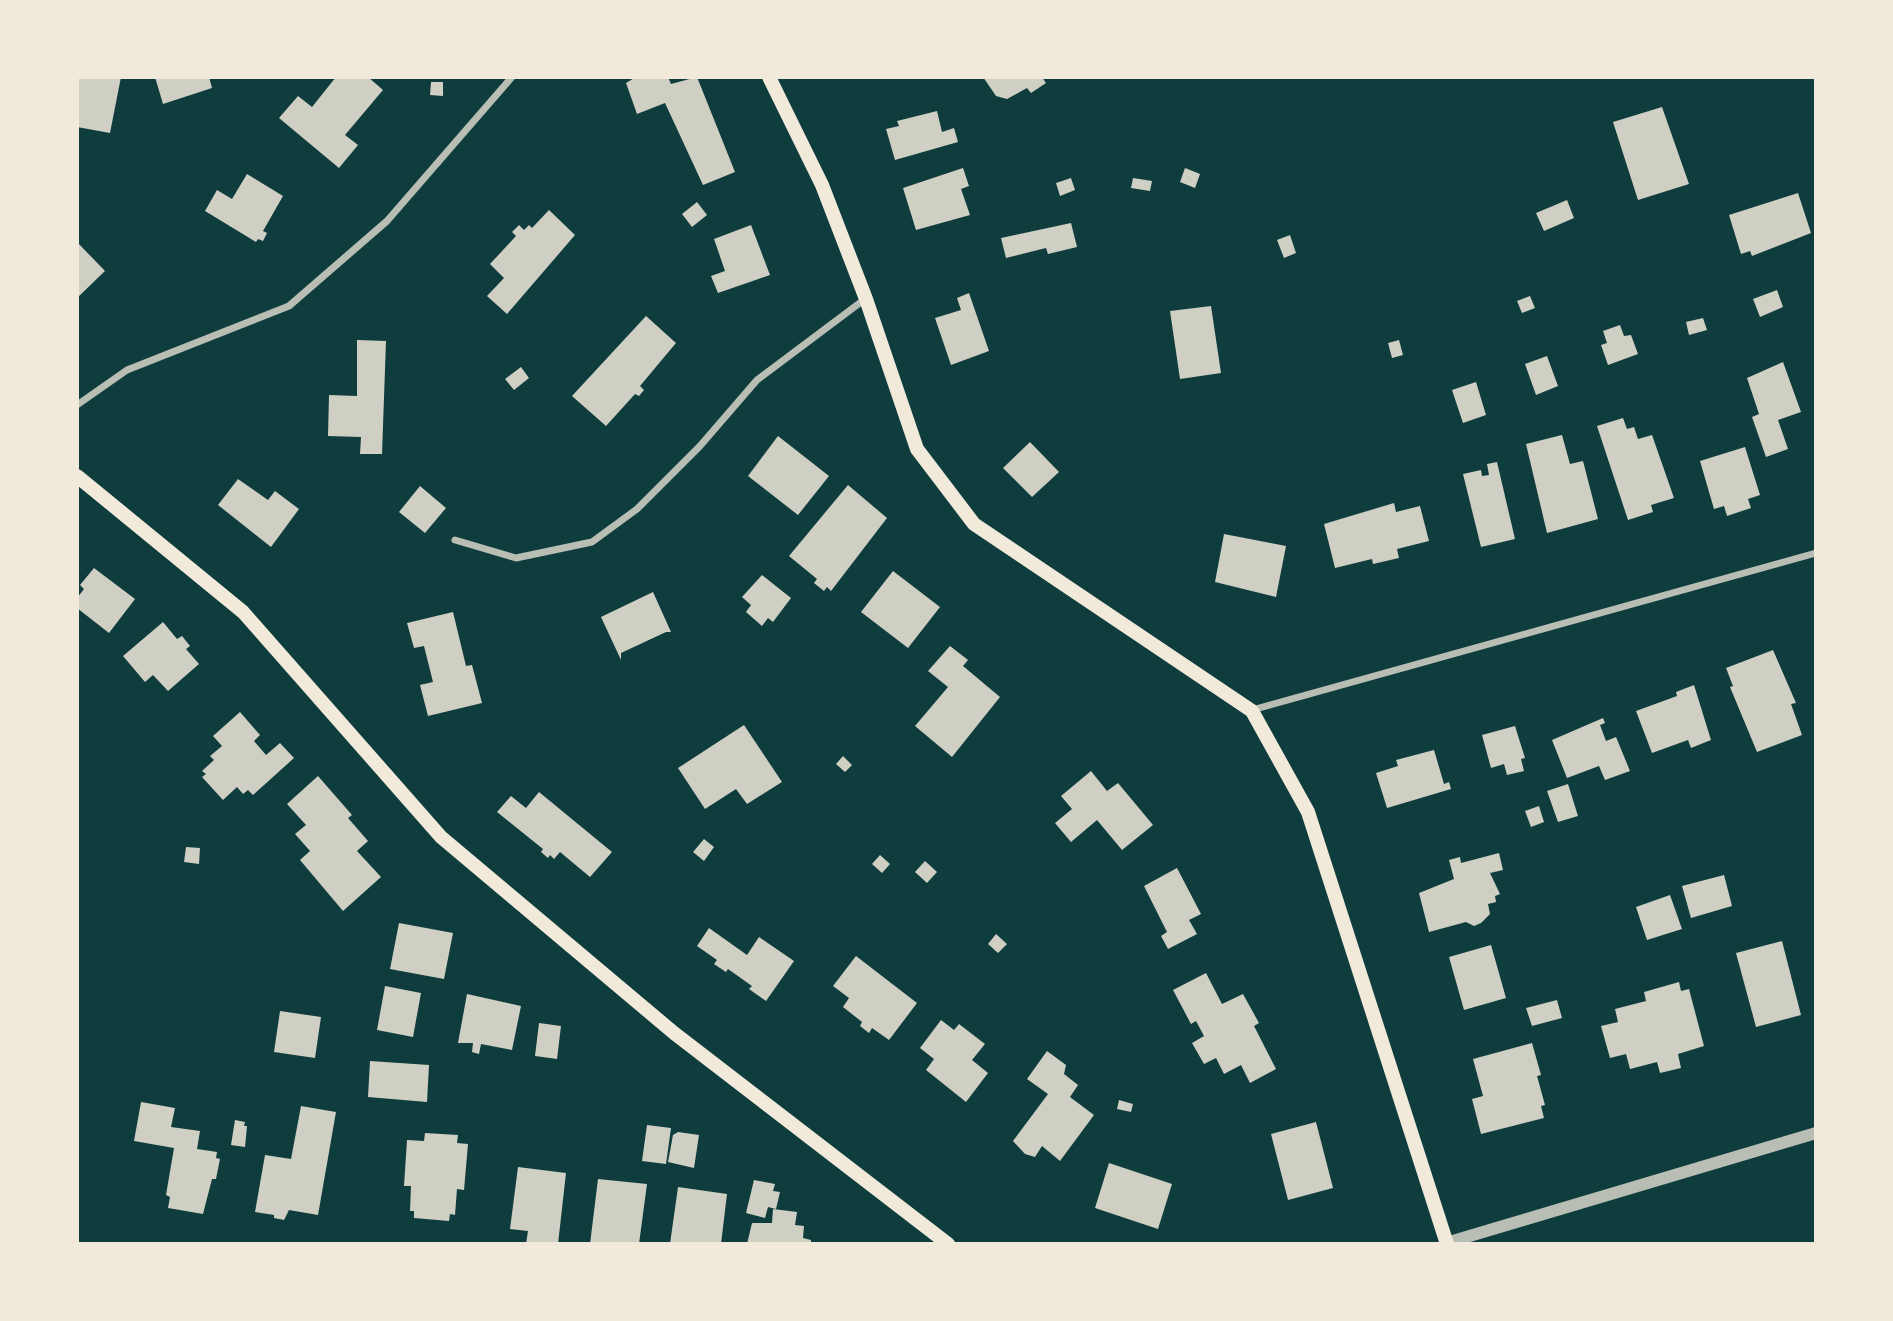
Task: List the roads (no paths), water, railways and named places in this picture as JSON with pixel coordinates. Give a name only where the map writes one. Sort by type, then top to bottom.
[{"type":"main road","points":[[769,77],[822,185],[866,299],[917,449],[974,524],[1252,711],[1308,812],[1445,1244]]},
{"type":"main road","points":[[77,476],[243,612],[441,837],[674,1033],[948,1244]]},
{"type":"street","points":[[77,405],[127,370],[289,306],[387,221],[512,77]]},
{"type":"street","points":[[455,540],[516,558],[592,542],[637,509],[700,446],[757,380],[866,299]]},
{"type":"street","points":[[1252,711],[1816,552]]},
{"type":"street","points":[[1445,1244],[1816,1133]]}]
